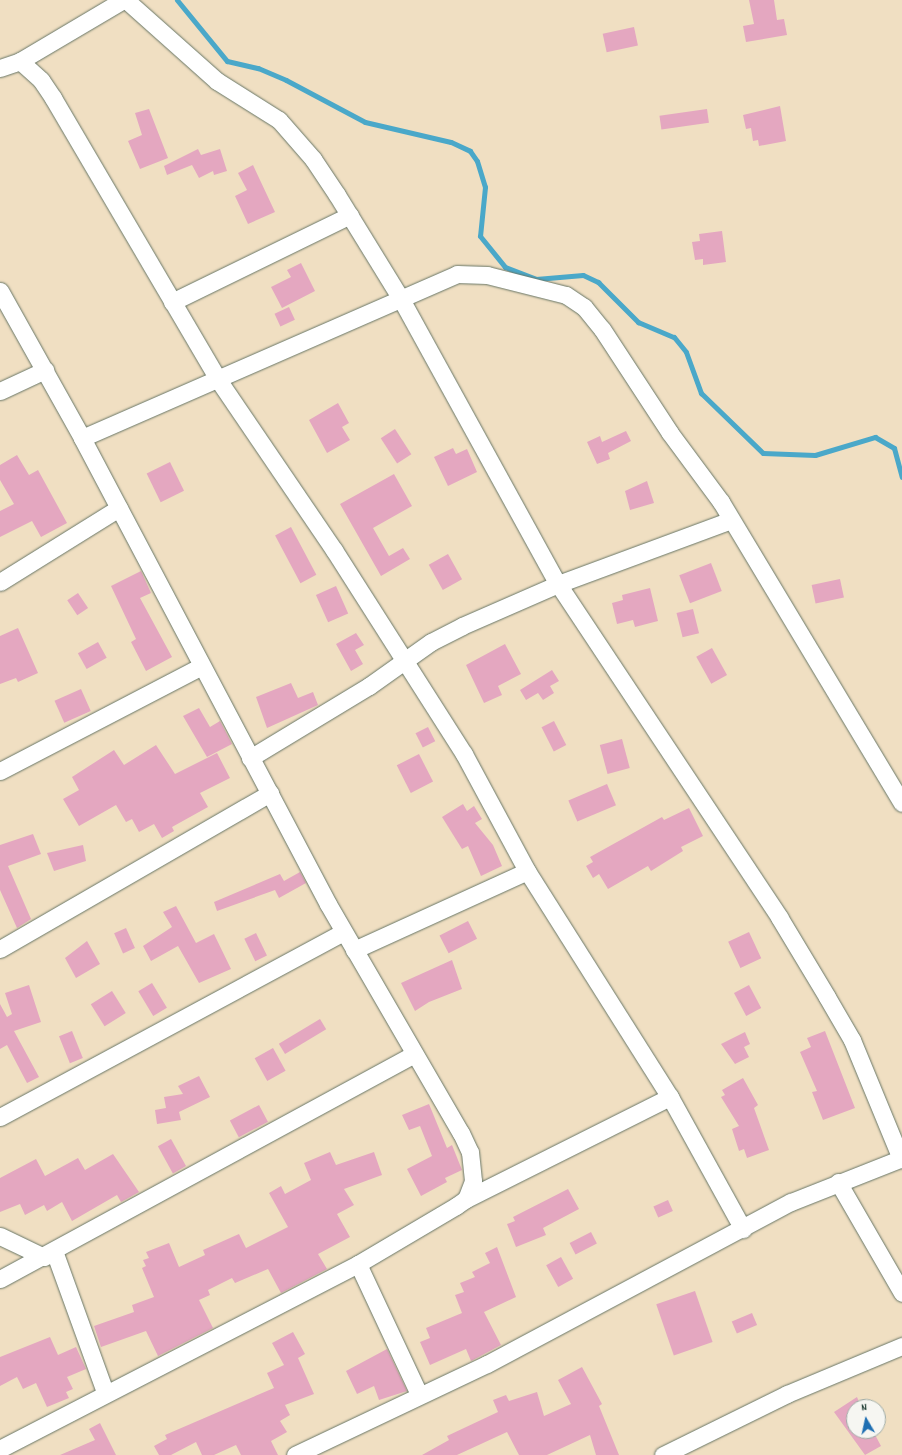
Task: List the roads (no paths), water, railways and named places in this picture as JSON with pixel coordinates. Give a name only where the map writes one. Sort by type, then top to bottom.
[{"type":"street","points":[[0,68],[20,61],[124,0],[217,81],[279,120],[313,159],[350,215],[401,299],[558,584],[779,917],[827,997],[852,1040],[902,1158],[838,1182],[791,1202],[743,1229],[588,1308],[487,1364],[419,1394],[295,1455]]},
{"type":"street","points":[[20,61],[41,80],[53,98],[217,378],[334,550],[464,754],[527,871],[670,1097],[743,1229]]},
{"type":"street","points":[[172,302],[350,215]]},
{"type":"street","points":[[82,438],[401,299],[436,282],[466,273],[554,290],[576,301],[591,314],[619,352],[731,520],[902,803]]},
{"type":"street","points":[[0,291],[82,438],[200,668],[270,793],[343,932],[470,1152],[474,1180],[466,1199]]},
{"type":"street","points":[[0,391],[45,370]]},
{"type":"street","points":[[0,582],[119,508]]},
{"type":"street","points":[[250,758],[369,686],[403,660],[462,626],[558,584],[731,520]]},
{"type":"street","points":[[0,771],[200,668]]},
{"type":"street","points":[[0,949],[270,793]]},
{"type":"street","points":[[354,950],[527,871]]},
{"type":"street","points":[[0,1117],[343,932]]},
{"type":"street","points":[[0,1279],[49,1254],[414,1054]]},
{"type":"street","points":[[0,1449],[106,1392],[358,1264],[466,1199],[670,1097]]},
{"type":"street","points":[[838,1182],[902,1293]]},
{"type":"street","points":[[0,1236],[49,1254],[106,1392]]},
{"type":"street","points":[[358,1264],[419,1394]]},
{"type":"street","points":[[663,1455],[787,1394],[902,1346]]},
{"type":"waterway","points":[[177,0],[227,61],[258,68],[286,80],[365,122],[451,142],[470,151],[477,161],[485,187],[480,236],[505,267],[536,279],[583,275],[598,282],[638,322],[674,337],[686,352],[701,393],[763,453],[815,455],[875,437],[894,448],[902,477]]}]
